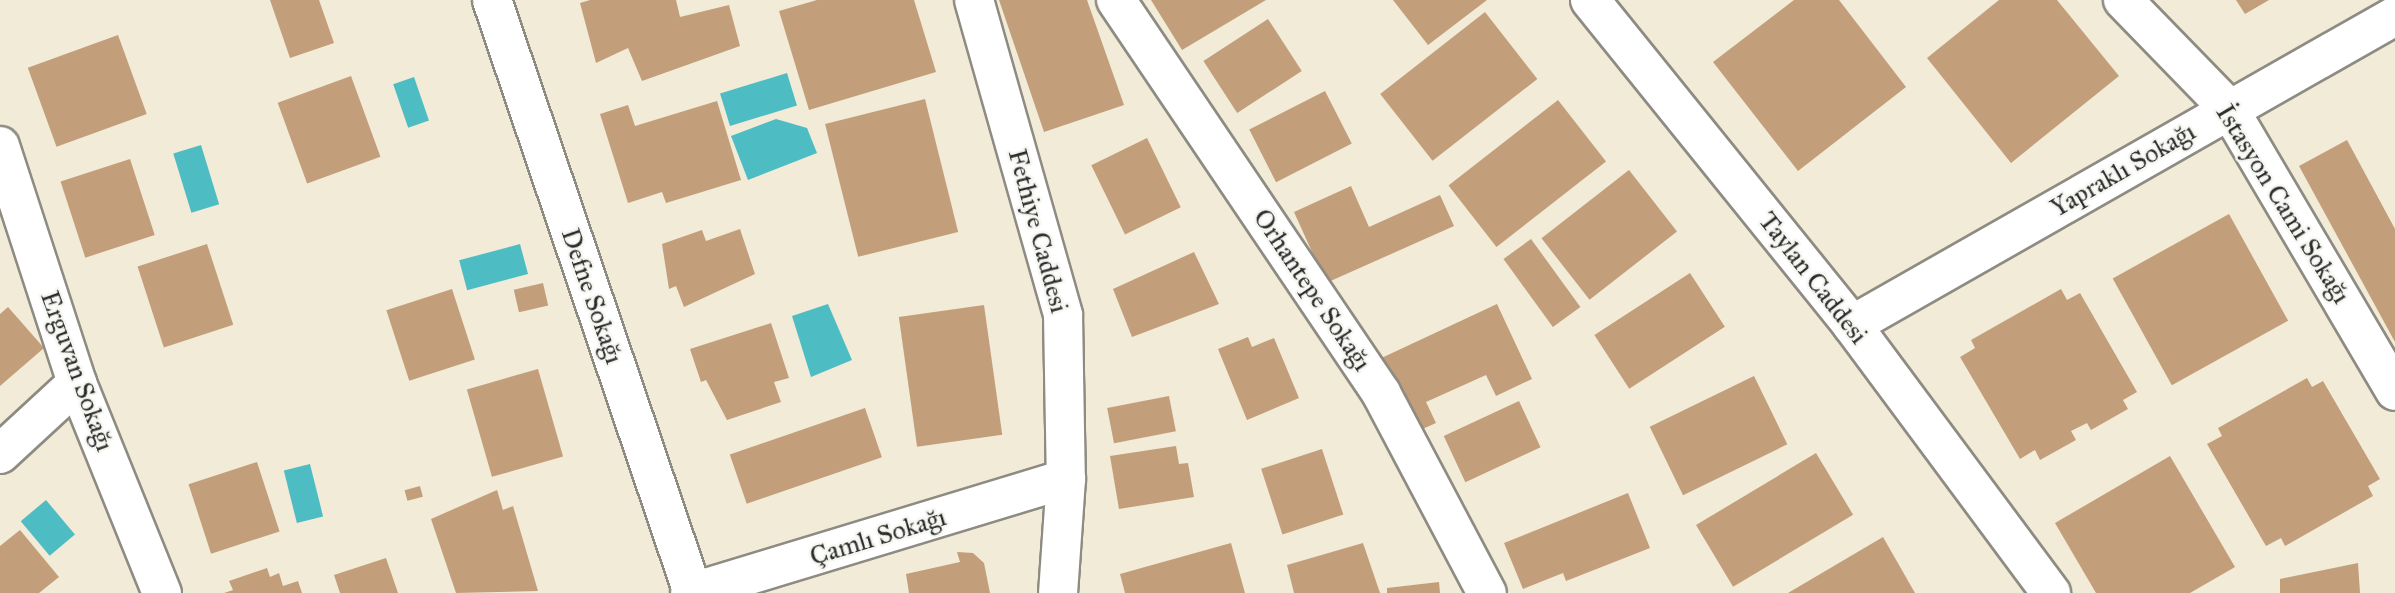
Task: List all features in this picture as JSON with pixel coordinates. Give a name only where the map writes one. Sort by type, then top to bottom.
[{"type":"street","name":"Defne Sokağı","points":[[492,0],[692,593]]},
{"type":"street","name":"Fethiye Caddesi","points":[[974,0],[1063,315],[1066,479],[1058,593]]},
{"type":"street","name":"Orhantepe Sokağı","points":[[1116,0],[1381,393],[1487,593]]},
{"type":"street","name":"Taylan Caddesi","points":[[1590,0],[1852,325],[2032,578],[2051,593]]},
{"type":"street","name":"İstasyon Cami Sokağı","points":[[2123,0],[2229,109],[2395,391]]},
{"type":"street","name":"Yapraklı Sokağı","points":[[1852,325],[2395,16]]},
{"type":"street","name":"Erguvan Sokağı","points":[[0,146],[78,383],[162,593]]},
{"type":"street","points":[[0,454],[78,383]]},
{"type":"street","name":"Çamlı Sokağı","points":[[692,593],[1066,479]]},
{"type":"water","points":[[787,73],[797,106],[730,126],[720,93]]},
{"type":"water","points":[[414,77],[429,120],[408,128],[393,84]]},
{"type":"water","points":[[776,119],[807,128],[817,153],[748,180],[731,136]]},
{"type":"water","points":[[201,145],[219,204],[191,213],[173,153]]},
{"type":"water","points":[[520,244],[528,274],[467,290],[459,260]]},
{"type":"water","points":[[828,304],[852,360],[811,377],[792,316]]},
{"type":"water","points":[[310,464],[323,516],[297,523],[284,471]]},
{"type":"water","points":[[46,500],[75,534],[50,556],[21,521]]},
{"type":"building","points":[[270,0],[319,0],[334,43],[290,58]]},
{"type":"building","points":[[590,0],[676,0],[680,17],[729,5],[740,46],[642,81],[628,48],[596,63],[580,3]]},
{"type":"building","points":[[817,0],[914,0],[936,72],[809,110],[779,11]]},
{"type":"building","points":[[999,0],[1087,0],[1124,105],[1044,132]]},
{"type":"building","points":[[1151,0],[1266,0],[1182,50]]},
{"type":"building","points":[[1393,0],[1487,0],[1428,45]]},
{"type":"building","points":[[1794,0],[1839,0],[1906,87],[1798,171],[1713,62]]},
{"type":"building","points":[[1999,0],[2057,0],[2119,76],[2011,163],[1927,58]]},
{"type":"building","points":[[2236,0],[2269,0],[2245,14]]},
{"type":"building","points":[[1485,12],[1537,79],[1433,161],[1380,94]]},
{"type":"building","points":[[1268,19],[1302,71],[1237,113],[1203,61]]},
{"type":"building","points":[[118,35],[147,114],[57,147],[28,68]]},
{"type":"building","points":[[351,76],[380,157],[307,183],[278,103]]},
{"type":"building","points":[[1325,91],[1352,144],[1276,182],[1249,130]]},
{"type":"building","points":[[925,99],[958,232],[858,257],[825,124]]},
{"type":"building","points":[[1558,100],[1606,161],[1496,247],[1448,186]]},
{"type":"building","points":[[717,101],[741,180],[666,203],[662,192],[628,203],[600,114],[628,105],[635,126]]},
{"type":"building","points":[[1147,138],[1181,207],[1125,234],[1091,165]]},
{"type":"building","points":[[2347,140],[2395,229],[2395,342],[2299,166]]},
{"type":"building","points":[[130,159],[155,235],[85,258],[61,182]]},
{"type":"building","points":[[1629,170],[1677,231],[1590,300],[1542,238]]},
{"type":"building","points":[[1351,186],[1369,227],[1440,195],[1454,226],[1326,283],[1294,212]]},
{"type":"building","points":[[2229,214],[2288,321],[2172,385],[2113,278]]},
{"type":"building","points":[[740,229],[755,274],[684,307],[676,286],[669,289],[662,244],[702,230],[706,241]]},
{"type":"building","points":[[1531,239],[1580,307],[1553,327],[1503,259]]},
{"type":"building","points":[[207,244],[233,325],[164,347],[138,267]]},
{"type":"building","points":[[1194,252],[1219,304],[1132,337],[1113,289]]},
{"type":"building","points":[[1690,273],[1725,327],[1629,389],[1594,335]]},
{"type":"building","points":[[543,283],[548,305],[519,312],[514,290]]},
{"type":"building","points":[[452,289],[475,359],[409,381],[386,310]]},
{"type":"building","points":[[2061,289],[2067,300],[2080,293],[2137,392],[2123,400],[2128,409],[2091,430],[2087,423],[2071,431],[2076,440],[2040,460],[2035,450],[2020,459],[1960,357],[1975,348],[1971,340]]},
{"type":"building","points":[[1497,304],[1532,379],[1496,396],[1486,375],[1426,402],[1436,423],[1409,435],[1375,361]]},
{"type":"building","points":[[984,305],[1002,435],[917,447],[899,317]]},
{"type":"building","points":[[8,307],[44,348],[0,386],[0,314]]},
{"type":"building","points":[[771,323],[789,378],[774,382],[781,402],[727,420],[706,380],[701,382],[690,349]]},
{"type":"building","points":[[1248,337],[1252,347],[1274,338],[1299,398],[1247,420],[1218,349]]},
{"type":"building","points":[[538,369],[563,456],[492,477],[467,389]]},
{"type":"building","points":[[1754,376],[1787,444],[1683,495],[1650,427]]},
{"type":"building","points":[[2307,378],[2312,387],[2323,381],[2380,479],[2368,486],[2373,496],[2285,546],[2281,538],[2266,546],[2207,444],[2222,436],[2218,428]]},
{"type":"building","points":[[1169,396],[1176,431],[1114,443],[1107,408]]},
{"type":"building","points":[[1519,401],[1541,447],[1465,482],[1444,436]]},
{"type":"building","points":[[865,408],[882,457],[747,504],[730,455]]},
{"type":"building","points":[[1176,446],[1179,464],[1188,463],[1194,497],[1119,509],[1110,456]]},
{"type":"building","points":[[1322,449],[1343,515],[1282,534],[1261,469]]},
{"type":"building","points":[[1816,453],[1853,515],[1733,587],[1696,525]]},
{"type":"building","points":[[2170,456],[2235,567],[2190,593],[2096,593],[2055,523]]},
{"type":"building","points":[[257,462],[280,531],[211,554],[189,484]]},
{"type":"building","points":[[420,486],[423,497],[407,501],[405,490]]},
{"type":"building","points":[[497,490],[503,510],[513,506],[538,591],[456,593],[431,519]]},
{"type":"building","points":[[1628,493],[1650,548],[1566,581],[1563,573],[1523,589],[1504,543]]},
{"type":"building","points":[[20,530],[59,577],[39,593],[0,593],[0,546]]},
{"type":"building","points":[[1883,537],[1915,593],[1788,593]]},
{"type":"building","points":[[1231,543],[1245,593],[1125,593],[1120,574]]},
{"type":"building","points":[[1363,543],[1380,593],[1294,593],[1287,565]]},
{"type":"building","points":[[957,552],[973,553],[984,563],[990,593],[909,593],[906,574],[960,562]]},
{"type":"building","points":[[386,558],[398,593],[340,593],[334,575]]},
{"type":"building","points":[[2358,563],[2360,593],[2280,593],[2280,579]]},
{"type":"building","points":[[267,568],[270,577],[279,573],[283,586],[298,581],[302,593],[224,593],[233,590],[229,581]]},
{"type":"building","points":[[1439,582],[1440,593],[1387,593],[1387,588]]}]
